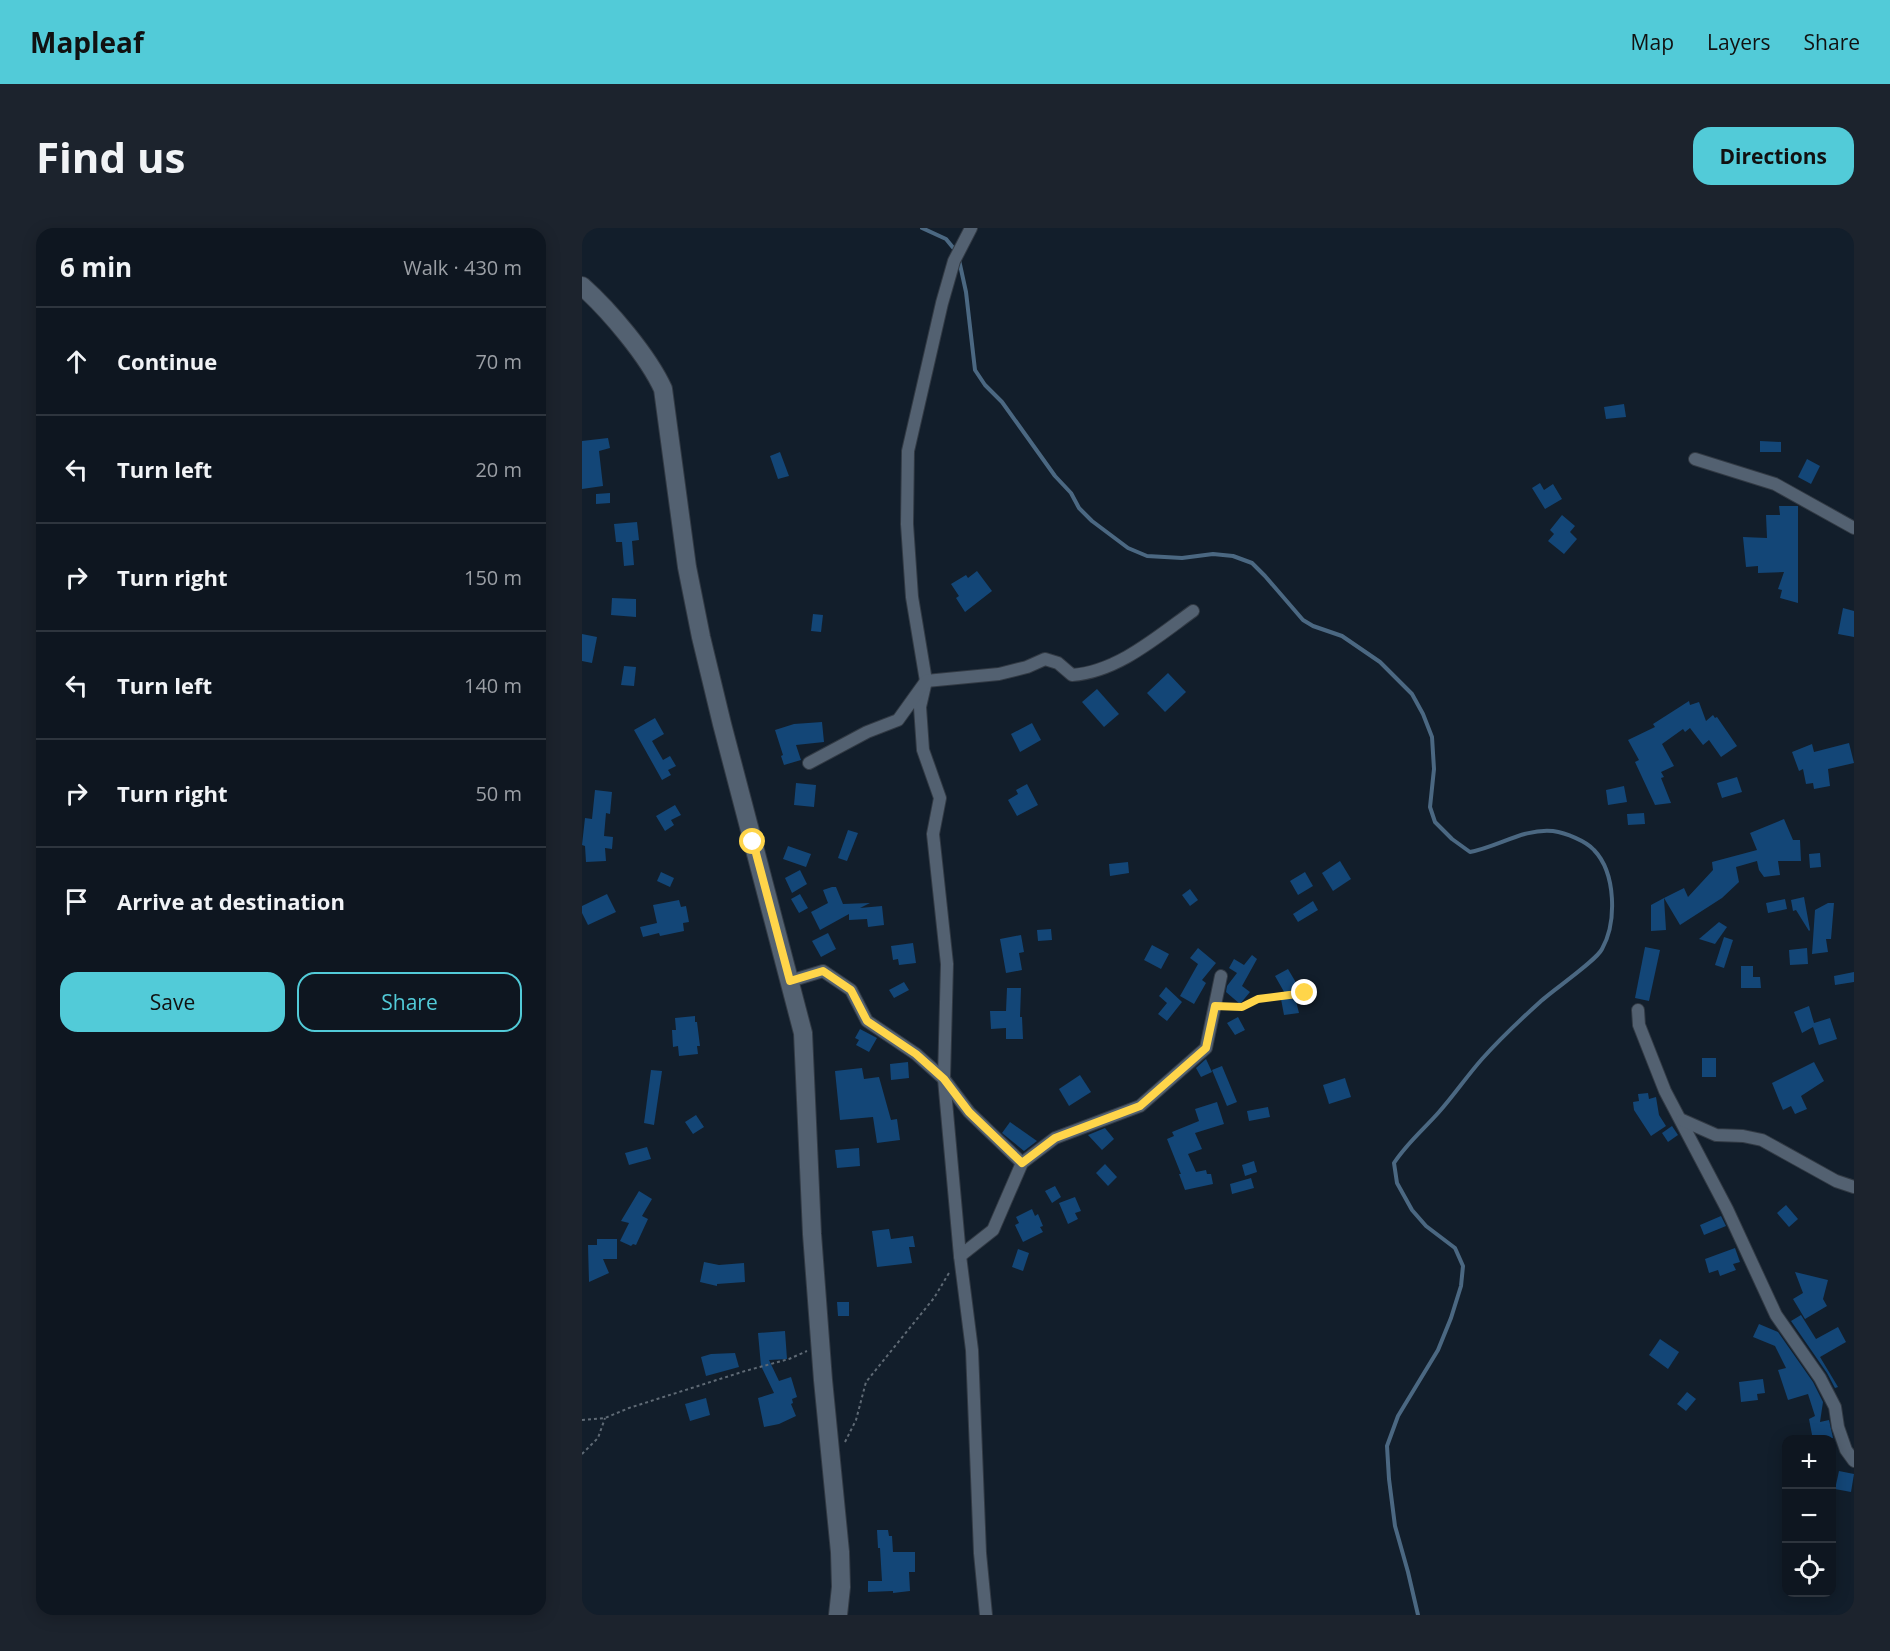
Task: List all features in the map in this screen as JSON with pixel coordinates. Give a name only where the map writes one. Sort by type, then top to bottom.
[{"type":"main road","points":[[582,286],[626,335],[657,376],[663,389],[687,567],[701,637],[805,1046],[812,1234],[840,1552],[841,1587],[838,1615]]},
{"type":"street","points":[[971,228],[954,261],[942,303],[908,451],[907,524],[911,586],[926,681],[920,707],[923,750],[940,798],[933,834],[947,964],[944,1079],[960,1256],[972,1350],[980,1553],[986,1615]]},
{"type":"street","points":[[1695,459],[1775,484],[1854,528]]},
{"type":"street","points":[[809,763],[867,732],[898,720],[926,681],[999,674],[1027,667],[1045,659],[1058,663],[1072,675],[1088,674],[1138,651],[1193,611]]},
{"type":"street","points":[[790,981],[823,971],[851,990],[867,1021],[916,1054],[944,1079],[969,1112],[1022,1163]]},
{"type":"street","points":[[960,1256],[993,1230],[1022,1163],[1055,1138],[1140,1106],[1206,1048],[1221,976]]},
{"type":"street","points":[[1638,1010],[1640,1025],[1665,1091],[1727,1209],[1776,1315],[1821,1378],[1835,1407],[1838,1427],[1846,1450],[1854,1461]]},
{"type":"street","points":[[1682,1120],[1716,1135],[1762,1140],[1836,1181],[1854,1187]]},
{"type":"path","points":[[1215,1006],[1242,1007],[1258,999],[1305,993]]},
{"type":"path","points":[[832,1472],[856,1420],[866,1382],[934,1298],[960,1256]]},
{"type":"path","points":[[582,1420],[605,1418],[629,1408],[789,1359],[820,1344]]},
{"type":"path","points":[[582,1454],[598,1438],[605,1418]]},
{"type":"building","points":[[1624,404],[1626,417],[1606,419],[1604,407]]},
{"type":"building","points":[[608,438],[610,448],[599,451],[603,486],[582,489],[582,441]]},
{"type":"building","points":[[1760,441],[1781,442],[1781,452],[1760,452]]},
{"type":"building","points":[[780,452],[789,476],[778,479],[770,456]]},
{"type":"building","points":[[1807,459],[1820,466],[1811,484],[1798,477]]},
{"type":"building","points":[[1540,483],[1544,490],[1553,484],[1562,499],[1545,509],[1532,488]]},
{"type":"building","points":[[610,493],[610,503],[596,504],[596,494]]},
{"type":"building","points":[[1779,506],[1798,506],[1798,603],[1780,598],[1782,590],[1778,589],[1784,572],[1758,573],[1758,566],[1746,567],[1743,537],[1767,538],[1766,515],[1780,515]]},
{"type":"building","points":[[1562,515],[1575,526],[1570,532],[1577,539],[1564,554],[1548,541],[1554,534],[1550,530]]},
{"type":"building","points":[[637,522],[639,540],[632,541],[634,565],[624,566],[622,542],[616,542],[614,524]]},
{"type":"building","points":[[977,571],[992,591],[965,612],[951,584],[966,575],[968,578]]},
{"type":"building","points":[[612,598],[636,599],[636,617],[611,615]]},
{"type":"building","points":[[1843,608],[1854,611],[1854,637],[1838,634]]},
{"type":"building","points":[[813,614],[823,615],[821,632],[811,631]]},
{"type":"building","points":[[582,634],[597,637],[592,663],[582,661]]},
{"type":"building","points":[[624,666],[636,667],[634,686],[621,685]]},
{"type":"building","points":[[1168,673],[1186,692],[1165,712],[1147,693]]},
{"type":"building","points":[[1097,689],[1119,714],[1104,727],[1082,702]]},
{"type":"building","points":[[1689,701],[1690,705],[1699,702],[1706,721],[1713,715],[1717,717],[1737,746],[1721,757],[1709,740],[1703,745],[1690,728],[1685,732],[1683,729],[1662,744],[1674,766],[1661,772],[1664,777],[1661,778],[1671,803],[1655,805],[1635,762],[1639,760],[1628,740],[1655,727],[1653,724]]},
{"type":"building","points":[[655,718],[664,734],[652,741],[663,760],[670,756],[676,766],[668,770],[671,775],[662,780],[634,730]]},
{"type":"building","points":[[822,722],[824,742],[796,745],[801,760],[784,765],[775,730],[794,724]]},
{"type":"building","points":[[1032,723],[1041,740],[1020,752],[1011,734]]},
{"type":"building","points":[[1849,743],[1854,763],[1828,769],[1830,786],[1814,789],[1813,783],[1806,784],[1803,769],[1799,771],[1792,752],[1812,744],[1814,752]]},
{"type":"building","points":[[1737,777],[1742,792],[1722,798],[1717,783]]},
{"type":"building","points":[[796,783],[816,785],[814,807],[794,805]]},
{"type":"building","points":[[1027,784],[1038,805],[1017,816],[1008,800],[1018,794],[1016,790]]},
{"type":"building","points":[[1624,786],[1627,802],[1608,805],[1606,790]]},
{"type":"building","points":[[595,790],[612,792],[610,814],[606,813],[604,836],[613,837],[612,849],[605,848],[606,861],[586,862],[585,846],[582,845],[585,818],[592,819]]},
{"type":"building","points":[[675,805],[681,815],[671,820],[674,825],[665,831],[656,816]]},
{"type":"building","points":[[1644,813],[1645,824],[1628,825],[1627,814]]},
{"type":"building","points":[[1784,819],[1793,840],[1800,840],[1801,861],[1778,861],[1780,875],[1764,877],[1757,861],[1736,867],[1739,882],[1722,898],[1680,925],[1664,898],[1684,888],[1688,897],[1713,870],[1712,862],[1757,850],[1750,833]]},
{"type":"building","points":[[848,830],[858,833],[847,861],[838,858]]},
{"type":"building","points":[[788,846],[811,854],[806,867],[783,859]]},
{"type":"building","points":[[1820,853],[1821,867],[1810,868],[1809,854]]},
{"type":"building","points":[[1340,861],[1351,879],[1333,891],[1322,873]]},
{"type":"building","points":[[1128,862],[1129,873],[1110,876],[1109,864]]},
{"type":"building","points":[[800,870],[807,884],[792,893],[785,878]]},
{"type":"building","points":[[661,872],[674,878],[670,887],[657,881]]},
{"type":"building","points":[[1305,872],[1313,886],[1298,895],[1290,881]]},
{"type":"building","points":[[836,887],[843,904],[870,903],[860,908],[882,906],[884,925],[868,927],[867,919],[849,920],[849,914],[820,930],[811,912],[828,903],[823,890]]},
{"type":"building","points":[[1190,889],[1198,900],[1190,906],[1182,895]]},
{"type":"building","points":[[607,894],[616,912],[588,925],[582,913],[582,906]]},
{"type":"building","points":[[800,894],[808,908],[799,913],[791,899]]},
{"type":"building","points":[[1804,897],[1809,931],[1796,910],[1793,911],[1791,900]]},
{"type":"building","points":[[1664,898],[1666,930],[1651,931],[1651,905]]},
{"type":"building","points":[[1785,899],[1787,909],[1768,913],[1766,903]]},
{"type":"building","points":[[679,900],[681,907],[686,906],[689,922],[683,923],[684,931],[643,937],[640,927],[657,923],[653,905]]},
{"type":"building","points":[[1313,901],[1318,910],[1298,922],[1293,914]]},
{"type":"building","points":[[1828,903],[1834,903],[1831,939],[1826,939],[1828,952],[1812,954],[1815,910]]},
{"type":"building","points":[[1719,922],[1727,927],[1715,944],[1699,939]]},
{"type":"building","points":[[1051,929],[1052,940],[1038,941],[1037,930]]},
{"type":"building","points":[[828,933],[836,949],[821,957],[812,941]]},
{"type":"building","points":[[1021,935],[1024,952],[1019,953],[1022,970],[1006,973],[1000,939]]},
{"type":"building","points":[[1724,937],[1733,940],[1724,968],[1715,965]]},
{"type":"building","points":[[913,943],[916,963],[899,965],[898,959],[893,960],[891,946]]},
{"type":"building","points":[[1152,945],[1169,954],[1161,969],[1144,960]]},
{"type":"building","points":[[1645,947],[1660,950],[1649,1001],[1635,998]]},
{"type":"building","points":[[1198,948],[1216,963],[1202,980],[1206,983],[1194,1004],[1180,996],[1198,964],[1190,958]]},
{"type":"building","points":[[1807,948],[1808,964],[1790,965],[1789,950]]},
{"type":"building","points":[[1252,955],[1257,959],[1242,986],[1250,992],[1240,1004],[1226,992],[1227,986],[1237,973],[1229,968],[1234,959],[1244,965]]},
{"type":"building","points":[[1741,966],[1753,966],[1753,977],[1760,977],[1761,988],[1741,988]]},
{"type":"building","points":[[1288,969],[1298,986],[1293,989],[1299,1013],[1284,1015],[1281,999],[1287,997],[1275,976]]},
{"type":"building","points":[[1854,972],[1854,982],[1835,985],[1834,976]]},
{"type":"building","points":[[904,982],[909,990],[894,998],[889,990]]},
{"type":"building","points":[[1166,987],[1182,1002],[1167,1021],[1158,1014],[1167,1003],[1159,996]]},
{"type":"building","points":[[1007,988],[1021,988],[1020,1017],[1022,1017],[1023,1039],[1006,1039],[1006,1028],[991,1029],[990,1011],[1006,1011]]},
{"type":"building","points":[[1809,1006],[1814,1023],[1830,1018],[1837,1039],[1819,1045],[1813,1027],[1802,1033],[1794,1012]]},
{"type":"building","points":[[695,1016],[700,1046],[697,1046],[698,1054],[679,1056],[678,1046],[673,1047],[672,1030],[676,1030],[675,1018]]},
{"type":"building","points":[[1238,1017],[1245,1030],[1235,1035],[1227,1023]]},
{"type":"building","points":[[860,1029],[877,1038],[869,1052],[856,1045],[859,1040],[855,1038]]},
{"type":"building","points":[[1702,1058],[1716,1058],[1716,1077],[1702,1077]]},
{"type":"building","points":[[1206,1059],[1212,1072],[1201,1077],[1196,1068]]},
{"type":"building","points":[[908,1062],[909,1078],[891,1080],[890,1064]]},
{"type":"building","points":[[1814,1062],[1824,1081],[1801,1096],[1807,1109],[1795,1114],[1791,1106],[1783,1110],[1772,1083]]},
{"type":"building","points":[[1222,1066],[1237,1102],[1227,1106],[1212,1070]]},
{"type":"building","points":[[862,1068],[864,1079],[879,1077],[891,1120],[897,1119],[900,1140],[877,1143],[873,1117],[840,1120],[835,1071]]},
{"type":"building","points":[[651,1070],[662,1071],[654,1125],[644,1123]]},
{"type":"building","points":[[1080,1075],[1091,1092],[1069,1106],[1059,1089]]},
{"type":"building","points":[[1345,1078],[1351,1097],[1329,1104],[1323,1085]]},
{"type":"building","points":[[1648,1093],[1649,1099],[1656,1097],[1659,1115],[1666,1126],[1651,1136],[1634,1110],[1633,1102],[1639,1101],[1638,1094]]},
{"type":"building","points":[[1217,1102],[1224,1124],[1195,1133],[1202,1149],[1188,1154],[1196,1172],[1206,1170],[1207,1174],[1211,1174],[1213,1184],[1185,1190],[1167,1139],[1174,1136],[1172,1132],[1199,1121],[1195,1109]]},
{"type":"building","points":[[1268,1107],[1270,1117],[1249,1121],[1247,1111]]},
{"type":"building","points":[[696,1115],[704,1127],[693,1134],[685,1122]]},
{"type":"building","points":[[1010,1122],[1037,1141],[1024,1151],[1002,1133]]},
{"type":"building","points":[[1672,1126],[1678,1135],[1668,1142],[1662,1133]]},
{"type":"building","points":[[1105,1128],[1114,1139],[1102,1150],[1088,1135]]},
{"type":"building","points":[[647,1147],[651,1159],[629,1165],[625,1153]]},
{"type":"building","points":[[859,1148],[860,1166],[837,1168],[835,1150]]},
{"type":"building","points":[[1254,1161],[1257,1172],[1245,1176],[1242,1165]]},
{"type":"building","points":[[1105,1164],[1117,1177],[1108,1186],[1096,1173]]},
{"type":"building","points":[[1251,1178],[1254,1188],[1232,1194],[1230,1184]]},
{"type":"building","points":[[1055,1186],[1061,1197],[1052,1203],[1045,1191]]},
{"type":"building","points":[[639,1191],[652,1199],[642,1216],[648,1219],[636,1245],[631,1246],[620,1241],[629,1223],[621,1221]]},
{"type":"building","points":[[1075,1197],[1081,1211],[1075,1213],[1078,1219],[1068,1224],[1059,1203]]},
{"type":"building","points":[[1786,1205],[1798,1219],[1789,1227],[1777,1213]]},
{"type":"building","points":[[1032,1209],[1035,1216],[1038,1214],[1043,1232],[1023,1242],[1015,1225],[1019,1223],[1016,1217]]},
{"type":"building","points":[[1721,1216],[1726,1226],[1704,1235],[1700,1225]]},
{"type":"building","points":[[889,1229],[891,1239],[913,1236],[915,1247],[909,1247],[912,1263],[877,1267],[872,1231]]},
{"type":"building","points":[[597,1239],[617,1239],[617,1259],[603,1259],[609,1273],[589,1282],[588,1245],[597,1245]]},
{"type":"building","points":[[1735,1248],[1740,1262],[1733,1264],[1736,1270],[1720,1276],[1718,1270],[1709,1273],[1705,1259]]},
{"type":"building","points":[[1018,1249],[1029,1253],[1023,1271],[1012,1267]]},
{"type":"building","points":[[704,1262],[719,1265],[744,1263],[745,1282],[717,1284],[717,1286],[700,1282]]},
{"type":"building","points":[[1795,1272],[1828,1280],[1823,1299],[1827,1306],[1805,1319],[1793,1299],[1803,1293]]},
{"type":"building","points":[[837,1302],[849,1302],[849,1316],[838,1316]]},
{"type":"building","points":[[1801,1315],[1816,1339],[1838,1327],[1846,1342],[1820,1357],[1838,1387],[1835,1388],[1791,1321]]},
{"type":"building","points":[[1759,1324],[1778,1332],[1813,1382],[1823,1402],[1820,1422],[1829,1420],[1832,1435],[1812,1435],[1809,1419],[1815,1416],[1808,1394],[1788,1400],[1778,1370],[1786,1368],[1775,1346],[1753,1337]]},
{"type":"building","points":[[785,1331],[787,1359],[769,1360],[779,1381],[791,1377],[797,1397],[792,1399],[791,1404],[796,1416],[779,1424],[764,1427],[758,1398],[774,1393],[761,1366],[758,1333]]},
{"type":"building","points":[[1660,1339],[1679,1352],[1668,1369],[1649,1355]]},
{"type":"building","points":[[735,1353],[739,1367],[706,1376],[701,1357],[711,1354]]},
{"type":"building","points":[[1763,1379],[1765,1393],[1757,1394],[1758,1400],[1741,1402],[1739,1382]]},
{"type":"building","points":[[1687,1392],[1696,1399],[1686,1411],[1677,1404]]},
{"type":"building","points":[[706,1398],[710,1415],[690,1421],[685,1404]]},
{"type":"building","points":[[1839,1471],[1854,1474],[1851,1492],[1836,1489]]},
{"type":"building","points":[[877,1530],[888,1530],[889,1536],[892,1536],[893,1552],[915,1552],[915,1572],[909,1572],[910,1591],[868,1592],[868,1581],[882,1581]]},
{"type":"waterway","points":[[922,228],[946,239],[955,250]]},
{"type":"waterway","points":[[959,260],[966,292],[975,370],[985,385],[1002,402],[1055,476],[1071,493],[1079,508],[1092,521],[1128,548],[1147,556],[1182,558],[1213,554],[1233,556],[1252,563],[1303,620],[1342,636],[1380,662],[1412,694],[1432,737],[1434,769],[1430,807],[1435,822],[1452,839],[1470,852],[1532,832],[1553,831],[1586,844],[1594,850],[1607,871],[1612,912],[1607,938],[1602,949],[1583,968],[1540,1002],[1496,1044],[1394,1163],[1397,1183],[1412,1210],[1426,1226],[1455,1248],[1463,1266],[1461,1286],[1438,1350],[1398,1416],[1387,1446],[1395,1526],[1418,1615]]},
{"type":"route","points":[[753,842],[790,981],[823,971],[851,990],[867,1021],[916,1054],[944,1079],[969,1112],[1022,1163],[1055,1138],[1140,1106],[1206,1048],[1215,1006],[1242,1007],[1258,999],[1305,993]]}]
